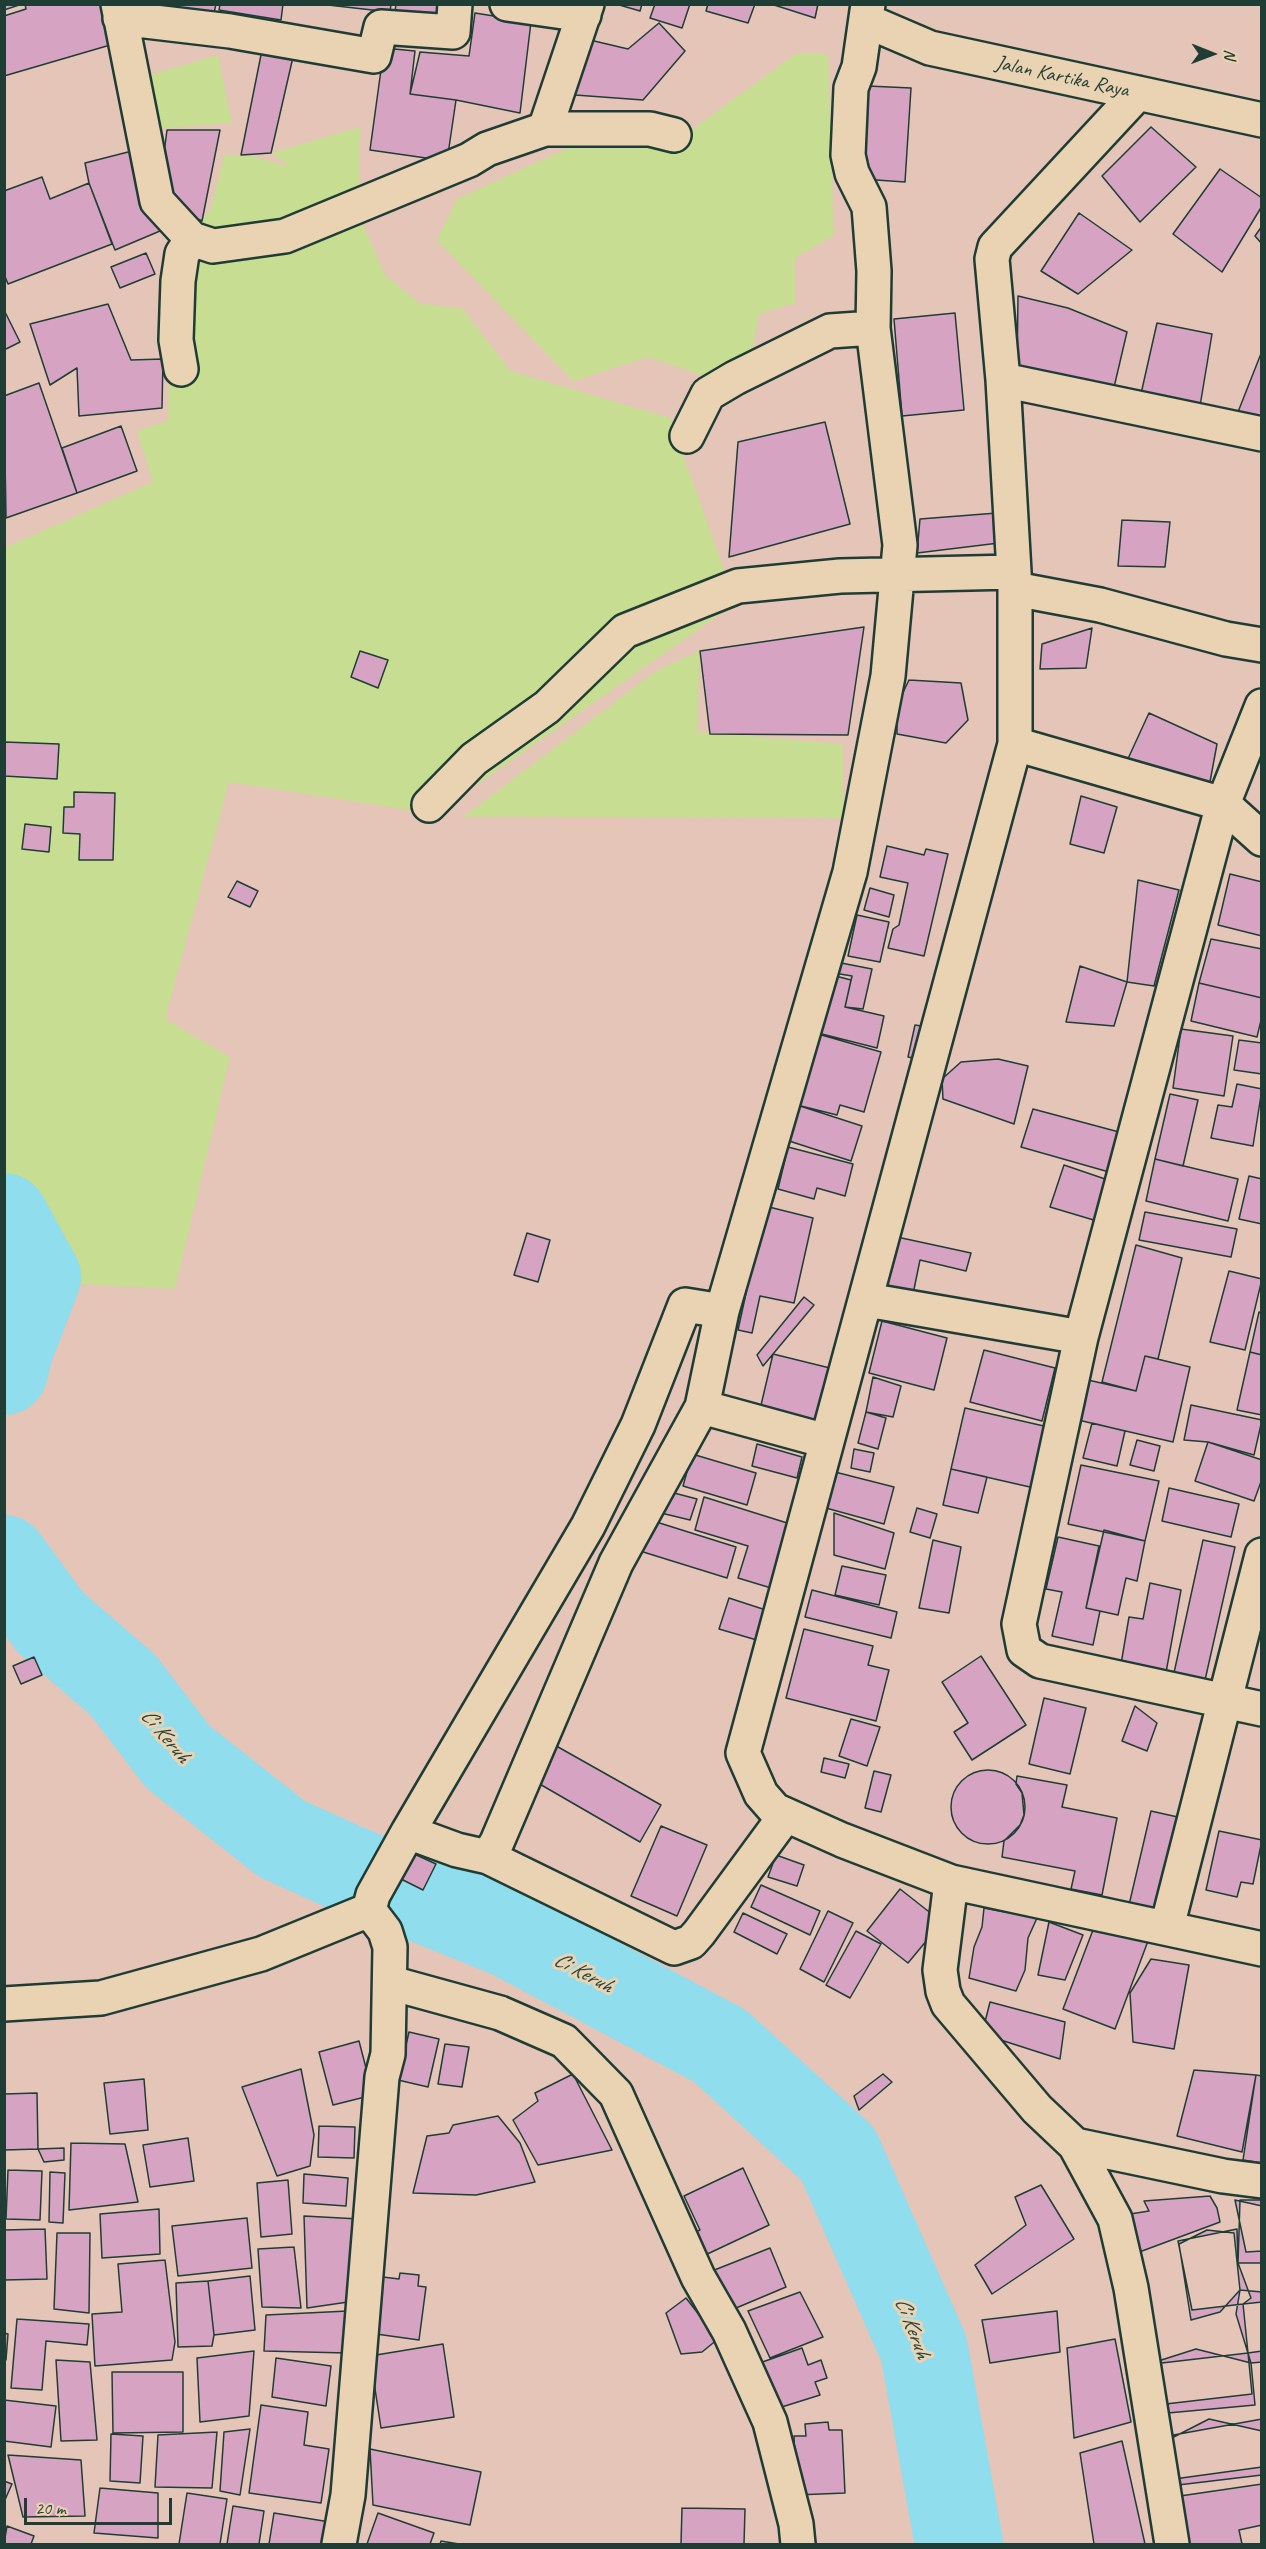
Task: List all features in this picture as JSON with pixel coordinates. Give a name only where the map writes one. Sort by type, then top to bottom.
[{"type":"street","points":[[455,4],[453,32],[381,27],[374,56],[119,11],[157,201],[192,239],[213,246],[285,236],[545,129],[650,129],[674,135]]},
{"type":"street","points":[[507,4],[586,10],[545,129]]},
{"type":"street","points":[[488,1857],[502,1831],[616,1563],[702,1407],[710,1309],[850,872],[888,676],[891,574],[900,545],[850,329],[874,271],[869,207],[852,173],[848,155],[851,88],[860,67],[868,13]]},
{"type":"street","name":"Jalan Kartika Raya","points":[[868,13],[930,48],[1262,120]]},
{"type":"street","points":[[1138,93],[995,247],[992,269],[1003,380],[1014,581],[1015,744],[881,1235],[867,1300],[826,1441],[742,1753],[761,1794],[785,1816],[951,1882],[1167,1927],[1262,1950]]},
{"type":"street","points":[[181,369],[176,340],[178,281],[182,254],[192,239]]},
{"type":"street","points":[[687,436],[708,394],[786,351],[850,329]]},
{"type":"street","points":[[1003,380],[1262,434]]},
{"type":"street","points":[[429,805],[474,759],[547,707],[625,631],[738,586],[840,576],[891,574],[1014,581],[1226,639],[1262,645]]},
{"type":"street","points":[[1262,706],[1223,804],[1081,1337],[1019,1624],[1024,1650],[1040,1661],[1262,1709]]},
{"type":"street","points":[[1015,744],[1223,804],[1262,839]]},
{"type":"street","points":[[867,1300],[1081,1337]]},
{"type":"street","points":[[4,2004],[101,1998],[261,1954],[371,1902],[406,1836],[588,1526],[638,1425],[685,1305],[710,1309]]},
{"type":"street","points":[[702,1407],[826,1441]]},
{"type":"street","points":[[1167,1927],[1262,1555]]},
{"type":"street","points":[[406,1836],[488,1857],[674,1948],[691,1942],[699,1933],[785,1816]]},
{"type":"street","points":[[951,1882],[940,1970],[943,1991],[948,2004],[1037,2109],[1075,2145],[1115,2219],[1131,2288],[1172,2544]]},
{"type":"street","points":[[339,2544],[348,2495],[382,2077],[388,2054],[391,1983],[387,1939],[371,1902]]},
{"type":"street","points":[[391,1983],[500,2013],[564,2041],[616,2094],[698,2277],[729,2331],[770,2422],[796,2524],[798,2544]]},
{"type":"street","points":[[1075,2145],[1223,2176],[1262,2181]]},
{"type":"green space","points":[[797,53],[828,54],[834,235],[795,258],[795,303],[759,314],[750,365],[712,379],[648,357],[573,381],[437,240],[457,199],[568,148],[676,141]]},
{"type":"green space","points":[[218,55],[232,123],[155,129],[152,74]]},
{"type":"green space","points":[[360,127],[359,215],[385,275],[419,303],[463,309],[510,371],[670,418],[736,603],[435,814],[229,782],[165,1019],[230,1057],[175,1289],[5,1280],[4,548],[153,482],[137,431],[168,421],[172,235],[212,230],[202,221],[211,208],[224,155],[252,156],[291,167],[271,153]]},
{"type":"green space","points":[[700,651],[697,732],[843,744],[843,818],[463,817],[659,669]]},
{"type":"building","points":[[4,4],[22,4],[4,10]]},
{"type":"building","points":[[25,4],[106,4],[117,43],[4,76],[4,16],[26,9]]},
{"type":"building","points":[[178,4],[216,4],[212,22],[176,15]]},
{"type":"building","points":[[220,4],[283,4],[281,20],[219,10]]},
{"type":"building","points":[[319,4],[391,4],[390,12]]},
{"type":"building","points":[[396,4],[448,4],[445,26],[394,20]]},
{"type":"building","points":[[616,4],[642,4],[640,11]]},
{"type":"building","points":[[655,4],[690,4],[682,28],[650,18]]},
{"type":"building","points":[[708,4],[755,4],[748,23],[706,11]]},
{"type":"building","points":[[771,4],[818,4],[815,18]]},
{"type":"building","points":[[475,13],[531,22],[520,113],[456,100],[410,94],[420,52],[469,56]]},
{"type":"building","points":[[659,23],[685,51],[643,100],[575,95],[590,40],[628,49]]},
{"type":"building","points":[[384,48],[415,51],[410,94],[456,100],[447,161],[370,150]]},
{"type":"building","points":[[262,50],[293,57],[271,153],[241,155]]},
{"type":"building","points":[[868,86],[911,88],[905,182],[862,179]]},
{"type":"building","points":[[1151,127],[1196,167],[1140,222],[1102,176]]},
{"type":"building","points":[[167,130],[220,130],[202,221],[158,200]]},
{"type":"building","points":[[136,143],[160,231],[115,250],[89,183],[85,163],[132,151]]},
{"type":"building","points":[[1220,169],[1262,198],[1262,206],[1222,272],[1173,234]]},
{"type":"building","points":[[42,177],[50,199],[89,183],[112,244],[8,284],[4,274],[4,191]]},
{"type":"building","points":[[1079,213],[1132,250],[1078,294],[1041,271]]},
{"type":"building","points":[[1262,226],[1262,244],[1255,236]]},
{"type":"building","points":[[146,253],[155,274],[120,288],[111,267]]},
{"type":"building","points":[[1018,296],[1068,308],[1127,332],[1111,400],[1017,373]]},
{"type":"building","points":[[108,304],[131,360],[163,359],[162,408],[79,416],[77,368],[50,385],[30,324]]},
{"type":"building","points":[[4,310],[20,342],[4,350]]},
{"type":"building","points":[[955,313],[964,410],[902,416],[894,319]]},
{"type":"building","points":[[1157,323],[1212,334],[1198,418],[1138,407]]},
{"type":"building","points":[[1262,351],[1262,423],[1238,412]]},
{"type":"building","points":[[39,383],[77,493],[6,518],[4,396]]},
{"type":"building","points":[[825,422],[850,524],[729,557],[738,442]]},
{"type":"building","points":[[121,426],[137,471],[77,493],[62,448]]},
{"type":"building","points":[[997,513],[999,543],[917,553],[920,519]]},
{"type":"building","points":[[1122,520],[1170,522],[1165,567],[1118,566]]},
{"type":"building","points":[[864,627],[848,735],[710,734],[700,651]]},
{"type":"building","points":[[1092,628],[1086,668],[1040,669],[1042,644]]},
{"type":"building","points":[[360,651],[388,660],[378,688],[351,677]]},
{"type":"building","points":[[909,680],[961,683],[968,720],[946,743],[897,734],[897,705]]},
{"type":"building","points":[[1149,713],[1217,744],[1209,787],[1126,763]]},
{"type":"building","points":[[4,742],[59,744],[57,779],[4,776]]},
{"type":"building","points":[[74,792],[115,793],[113,860],[79,860],[80,834],[63,833],[64,807],[74,807]]},
{"type":"building","points":[[1081,796],[1117,807],[1104,853],[1070,844]]},
{"type":"building","points":[[25,824],[51,827],[49,852],[22,849]]},
{"type":"building","points":[[887,846],[924,855],[926,849],[948,854],[924,956],[888,948],[893,929],[899,925],[908,883],[880,877]]},
{"type":"building","points":[[1230,874],[1262,882],[1262,936],[1218,925]]},
{"type":"building","points":[[1138,880],[1179,890],[1154,986],[1127,982]]},
{"type":"building","points":[[237,881],[258,891],[250,907],[228,897]]},
{"type":"building","points":[[870,888],[894,895],[889,917],[864,910]]},
{"type":"building","points":[[857,915],[889,922],[880,962],[848,956]]},
{"type":"building","points":[[1211,939],[1262,949],[1262,998],[1199,983]]},
{"type":"building","points":[[836,962],[872,969],[863,1009],[845,1007],[852,976],[834,973]]},
{"type":"building","points":[[1080,966],[1127,982],[1114,1026],[1066,1022]]},
{"type":"building","points":[[824,973],[851,980],[845,1007],[884,1016],[877,1048],[810,1031]]},
{"type":"building","points":[[1199,983],[1262,998],[1262,1016],[1257,1037],[1191,1021]]},
{"type":"building","points":[[915,1025],[933,1028],[926,1061],[908,1057]]},
{"type":"building","points":[[1181,1029],[1233,1036],[1224,1096],[1173,1088]]},
{"type":"building","points":[[804,1030],[881,1052],[864,1112],[840,1105],[837,1115],[797,1105]]},
{"type":"building","points":[[1239,1040],[1262,1043],[1262,1074],[1234,1070]]},
{"type":"building","points":[[998,1059],[1028,1066],[1014,1124],[943,1099],[942,1079],[961,1062]]},
{"type":"building","points":[[1237,1084],[1262,1089],[1253,1146],[1211,1138],[1218,1105],[1232,1107]]},
{"type":"building","points":[[1170,1094],[1198,1100],[1183,1166],[1155,1159]]},
{"type":"building","points":[[797,1105],[862,1126],[851,1161],[786,1140]]},
{"type":"building","points":[[1033,1109],[1119,1132],[1109,1172],[1021,1147]]},
{"type":"building","points":[[788,1147],[853,1164],[845,1196],[817,1188],[814,1199],[778,1189]]},
{"type":"building","points":[[1155,1159],[1238,1179],[1228,1221],[1146,1201]]},
{"type":"building","points":[[1064,1165],[1108,1180],[1097,1221],[1050,1207]]},
{"type":"building","points":[[1249,1176],[1262,1179],[1262,1224],[1239,1219]]},
{"type":"building","points":[[765,1206],[813,1218],[794,1303],[760,1296],[752,1333],[738,1330]]},
{"type":"building","points":[[1145,1212],[1237,1229],[1231,1257],[1139,1240]]},
{"type":"building","points":[[527,1233],[550,1240],[538,1282],[514,1275]]},
{"type":"building","points":[[897,1237],[971,1253],[966,1271],[920,1260],[912,1299],[885,1293]]},
{"type":"building","points":[[1136,1245],[1182,1258],[1158,1359],[1145,1356],[1136,1391],[1102,1382]]},
{"type":"building","points":[[1229,1271],[1262,1279],[1245,1350],[1210,1342]]},
{"type":"building","points":[[804,1297],[814,1305],[763,1366],[757,1355]]},
{"type":"building","points":[[1259,1312],[1262,1313],[1262,1355],[1250,1352]]},
{"type":"building","points":[[882,1321],[947,1338],[934,1390],[869,1373]]},
{"type":"building","points":[[984,1350],[1055,1368],[1042,1421],[970,1402]]},
{"type":"building","points":[[1250,1352],[1262,1355],[1262,1415],[1237,1410]]},
{"type":"building","points":[[773,1354],[838,1370],[823,1434],[758,1418]]},
{"type":"building","points":[[1145,1356],[1190,1367],[1173,1442],[1078,1420],[1088,1380],[1136,1391]]},
{"type":"building","points":[[873,1377],[901,1386],[893,1417],[866,1412]]},
{"type":"building","points":[[1191,1405],[1262,1420],[1254,1455],[1208,1442],[1184,1440]]},
{"type":"building","points":[[965,1408],[1057,1429],[1043,1490],[951,1469]]},
{"type":"building","points":[[866,1412],[886,1418],[878,1449],[858,1443]]},
{"type":"building","points":[[1092,1423],[1125,1431],[1117,1466],[1083,1458]]},
{"type":"building","points":[[1137,1440],[1160,1446],[1154,1471],[1130,1465]]},
{"type":"building","points":[[1208,1442],[1262,1460],[1262,1479],[1254,1501],[1195,1481]]},
{"type":"building","points":[[757,1444],[802,1457],[797,1478],[752,1466]]},
{"type":"building","points":[[854,1449],[874,1453],[870,1472],[851,1468]]},
{"type":"building","points":[[692,1454],[756,1473],[747,1505],[683,1486]]},
{"type":"building","points":[[1081,1465],[1159,1481],[1145,1541],[1068,1524]]},
{"type":"building","points":[[951,1469],[987,1477],[978,1513],[943,1505]]},
{"type":"building","points":[[835,1472],[894,1487],[884,1524],[826,1508]]},
{"type":"building","points":[[1169,1488],[1239,1504],[1231,1537],[1162,1521]]},
{"type":"building","points":[[674,1493],[697,1499],[690,1520],[661,1513]]},
{"type":"building","points":[[704,1497],[800,1527],[781,1591],[738,1578],[748,1546],[695,1530]]},
{"type":"building","points":[[917,1508],[937,1514],[930,1538],[910,1532]]},
{"type":"building","points":[[834,1513],[894,1533],[885,1569],[834,1555]]},
{"type":"building","points":[[650,1520],[736,1547],[727,1578],[640,1551]]},
{"type":"building","points":[[1104,1530],[1145,1541],[1137,1581],[1126,1578],[1118,1615],[1086,1608]]},
{"type":"building","points":[[1058,1537],[1099,1546],[1086,1608],[1100,1611],[1093,1645],[1052,1636],[1062,1592],[1046,1589]]},
{"type":"building","points":[[933,1540],[961,1547],[949,1613],[919,1608]]},
{"type":"building","points":[[1203,1540],[1235,1547],[1203,1689],[1172,1682]]},
{"type":"building","points":[[842,1566],[886,1575],[879,1605],[835,1595]]},
{"type":"building","points":[[1150,1583],[1181,1590],[1165,1678],[1120,1670],[1129,1617],[1143,1619]]},
{"type":"building","points":[[812,1590],[897,1612],[891,1638],[805,1617]]},
{"type":"building","points":[[729,1598],[775,1613],[767,1643],[719,1629]]},
{"type":"building","points":[[804,1629],[873,1646],[868,1665],[889,1670],[876,1721],[786,1698]]},
{"type":"building","points":[[981,1656],[1026,1725],[972,1760],[954,1732],[968,1723],[942,1682]]},
{"type":"building","points":[[34,1657],[42,1675],[21,1684],[13,1666]]},
{"type":"building","points":[[1044,1698],[1086,1708],[1070,1774],[1029,1764]]},
{"type":"building","points":[[1135,1706],[1157,1723],[1147,1751],[1122,1741]]},
{"type":"building","points":[[851,1719],[880,1727],[867,1766],[839,1756]]},
{"type":"building","points":[[551,1743],[661,1805],[640,1842],[531,1779]]},
{"type":"building","points":[[824,1758],[849,1764],[845,1778],[821,1772]]},
{"type":"building","points":[[988,1770],[1002,1773],[1014,1781],[1022,1793],[1025,1807],[1022,1821],[1014,1833],[1002,1841],[988,1844],[974,1841],[962,1833],[954,1821],[951,1807],[954,1793],[962,1781],[974,1773]]},
{"type":"building","points":[[874,1771],[891,1775],[881,1812],[865,1808]]},
{"type":"building","points":[[1017,1776],[1067,1785],[1062,1807],[1117,1818],[1102,1895],[1071,1889],[1075,1871],[1002,1857],[1004,1841],[1020,1825],[1024,1815],[1022,1793],[1016,1784]]},
{"type":"building","points":[[1151,1811],[1182,1818],[1160,1912],[1129,1905]]},
{"type":"building","points":[[661,1826],[707,1845],[677,1916],[631,1896]]},
{"type":"building","points":[[1219,1831],[1262,1840],[1253,1884],[1241,1882],[1237,1897],[1206,1890]]},
{"type":"building","points":[[412,1853],[436,1864],[423,1890],[399,1878]]},
{"type":"building","points":[[776,1855],[804,1865],[797,1886],[768,1877]]},
{"type":"building","points":[[761,1885],[820,1911],[810,1935],[751,1907]]},
{"type":"building","points":[[900,1889],[942,1922],[908,1963],[867,1931]]},
{"type":"building","points":[[984,1908],[1037,1918],[1028,1938],[1025,1970],[1016,1991],[969,1978],[974,1947],[982,1927]]},
{"type":"building","points":[[828,1911],[853,1923],[824,1982],[800,1969]]},
{"type":"building","points":[[743,1913],[787,1934],[777,1954],[734,1932]]},
{"type":"building","points":[[1049,1922],[1083,1935],[1065,1980],[1038,1975]]},
{"type":"building","points":[[1096,1922],[1148,1941],[1115,2029],[1063,2009]]},
{"type":"building","points":[[856,1931],[881,1944],[850,1998],[826,1985]]},
{"type":"building","points":[[1151,1959],[1189,1965],[1174,2049],[1133,2042],[1130,1993]]},
{"type":"building","points":[[990,2002],[1065,2022],[1060,2059],[982,2034]]},
{"type":"building","points":[[409,2032],[439,2039],[428,2087],[398,2080]]},
{"type":"building","points":[[359,2041],[373,2095],[333,2105],[319,2052]]},
{"type":"building","points":[[445,2044],[469,2047],[462,2087],[438,2084]]},
{"type":"building","points":[[301,2069],[314,2135],[310,2166],[277,2176],[242,2087]]},
{"type":"building","points":[[1194,2070],[1256,2075],[1242,2152],[1177,2136]]},
{"type":"building","points":[[573,2074],[612,2150],[538,2165],[513,2120],[538,2101],[535,2093]]},
{"type":"building","points":[[883,2074],[892,2082],[859,2110],[854,2096]]},
{"type":"building","points":[[1256,2075],[1262,2076],[1262,2163],[1243,2160]]},
{"type":"building","points":[[144,2079],[148,2130],[110,2134],[104,2083]]},
{"type":"building","points":[[37,2093],[38,2149],[4,2150],[4,2094]]},
{"type":"building","points":[[498,2116],[520,2143],[535,2182],[476,2195],[413,2193],[427,2136],[449,2133],[453,2125]]},
{"type":"building","points":[[319,2126],[355,2127],[354,2158],[318,2157]]},
{"type":"building","points":[[188,2138],[194,2181],[150,2187],[143,2145]]},
{"type":"building","points":[[71,2143],[125,2144],[138,2202],[69,2210]]},
{"type":"building","points":[[64,2148],[64,2160],[44,2162],[38,2149]]},
{"type":"building","points":[[743,2168],[769,2225],[701,2257],[690,2234],[700,2230],[684,2196]]},
{"type":"building","points":[[8,2170],[42,2171],[40,2220],[6,2219]]},
{"type":"building","points":[[50,2172],[65,2173],[63,2223],[49,2222]]},
{"type":"building","points":[[304,2174],[348,2178],[346,2206],[303,2203]]},
{"type":"building","points":[[288,2180],[292,2234],[261,2237],[257,2183]]},
{"type":"building","points":[[1041,2185],[1074,2239],[992,2294],[975,2265],[1026,2225],[1015,2197]]},
{"type":"building","points":[[1210,2196],[1217,2208],[1220,2222],[1134,2254],[1124,2215],[1149,2211],[1144,2201]]},
{"type":"building","points":[[1235,2200],[1262,2206],[1262,2251],[1246,2252]]},
{"type":"building","points":[[1240,2200],[1262,2200],[1262,2263],[1238,2263]]},
{"type":"building","points":[[159,2209],[160,2254],[102,2258],[100,2214]]},
{"type":"building","points":[[304,2216],[359,2219],[355,2301],[307,2308]]},
{"type":"building","points":[[247,2218],[252,2268],[178,2276],[172,2226]]},
{"type":"building","points":[[45,2229],[47,2279],[4,2280],[4,2230]]},
{"type":"building","points":[[1237,2229],[1238,2263],[1251,2298],[1243,2304],[1192,2310],[1178,2241]]},
{"type":"building","points":[[1207,2230],[1234,2233],[1240,2290],[1220,2312],[1191,2320],[1179,2244]]},
{"type":"building","points":[[57,2233],[90,2233],[89,2313],[54,2309]]},
{"type":"building","points":[[294,2247],[301,2308],[262,2307],[258,2249]]},
{"type":"building","points":[[770,2248],[786,2287],[729,2311],[712,2271]]},
{"type":"building","points":[[165,2260],[175,2342],[172,2360],[95,2366],[92,2314],[122,2312],[118,2264]]},
{"type":"building","points":[[400,2273],[419,2275],[418,2286],[426,2287],[419,2340],[376,2334],[383,2277],[399,2279]]},
{"type":"building","points":[[250,2276],[255,2330],[214,2335],[208,2281]]},
{"type":"building","points":[[208,2281],[214,2335],[212,2346],[178,2347],[176,2283]]},
{"type":"building","points":[[1240,2290],[1262,2292],[1262,2362],[1251,2363],[1236,2314]]},
{"type":"building","points":[[800,2292],[823,2337],[770,2358],[748,2311]]},
{"type":"building","points":[[686,2298],[718,2339],[702,2352],[681,2354],[666,2313]]},
{"type":"building","points":[[1262,2302],[1262,2351],[1248,2353],[1243,2304]]},
{"type":"building","points":[[348,2311],[347,2353],[264,2351],[266,2315]]},
{"type":"building","points":[[1057,2311],[1060,2352],[990,2363],[982,2320]]},
{"type":"building","points":[[17,2319],[89,2324],[87,2345],[46,2341],[42,2390],[11,2388]]},
{"type":"building","points":[[4,2333],[8,2334],[6,2360],[4,2360]]},
{"type":"building","points":[[1115,2339],[1131,2422],[1074,2438],[1067,2348]]},
{"type":"building","points":[[443,2344],[454,2417],[381,2428],[370,2356]]},
{"type":"building","points":[[802,2348],[808,2365],[821,2360],[827,2378],[815,2382],[820,2395],[769,2411],[754,2365]]},
{"type":"building","points":[[1196,2349],[1251,2363],[1255,2405],[1157,2414],[1152,2363]]},
{"type":"building","points":[[254,2351],[249,2416],[200,2422],[197,2358]]},
{"type":"building","points":[[1248,2353],[1252,2394],[1157,2405],[1153,2364]]},
{"type":"building","points":[[276,2358],[331,2366],[326,2406],[272,2397]]},
{"type":"building","points":[[56,2360],[90,2362],[97,2440],[61,2441]]},
{"type":"building","points":[[112,2372],[183,2372],[183,2432],[113,2433]]},
{"type":"building","points":[[4,2400],[56,2406],[51,2447],[4,2441]]},
{"type":"building","points":[[261,2405],[308,2412],[304,2445],[329,2449],[321,2503],[249,2493]]},
{"type":"building","points":[[1209,2419],[1262,2431],[1262,2475],[1178,2485],[1164,2442]]},
{"type":"building","points":[[1262,2419],[1262,2467],[1174,2479],[1168,2436]]},
{"type":"building","points":[[828,2422],[829,2430],[842,2430],[845,2493],[796,2495],[794,2436],[806,2436],[805,2424]]},
{"type":"building","points":[[250,2429],[240,2495],[220,2491],[224,2432]]},
{"type":"building","points":[[217,2432],[212,2488],[155,2487],[158,2435]]},
{"type":"building","points":[[111,2434],[143,2436],[140,2483],[110,2481]]},
{"type":"building","points":[[1122,2441],[1145,2544],[1094,2544],[1080,2453]]},
{"type":"building","points":[[370,2449],[481,2472],[470,2525],[373,2505]]},
{"type":"building","points":[[8,2455],[81,2460],[85,2516],[23,2517]]},
{"type":"building","points":[[4,2481],[12,2484],[4,2502]]},
{"type":"building","points":[[1262,2484],[1262,2525],[1239,2530],[1242,2544],[1189,2544],[1180,2496]]},
{"type":"building","points":[[100,2488],[158,2493],[158,2538],[94,2533]]},
{"type":"building","points":[[187,2493],[227,2499],[220,2544],[179,2544]]},
{"type":"building","points":[[233,2506],[264,2511],[259,2544],[227,2544]]},
{"type":"building","points":[[682,2508],[745,2509],[744,2544],[681,2544]]},
{"type":"building","points":[[274,2513],[330,2522],[326,2544],[269,2544]]},
{"type":"building","points":[[378,2513],[434,2533],[430,2544],[367,2544]]},
{"type":"building","points":[[7,2526],[34,2536],[31,2544],[4,2544]]},
{"type":"building","points":[[441,2541],[459,2544],[440,2544]]},
{"type":"waterway","name":"Ci Keruh","points":[[4,1217],[37,1277],[9,1350],[4,1371]]},
{"type":"waterway","name":"Ci Keruh","points":[[4,1559],[50,1622],[123,1685],[178,1757],[282,1839],[346,1868],[510,1934],[720,2046],[838,2154],[924,2349],[959,2544]]}]
